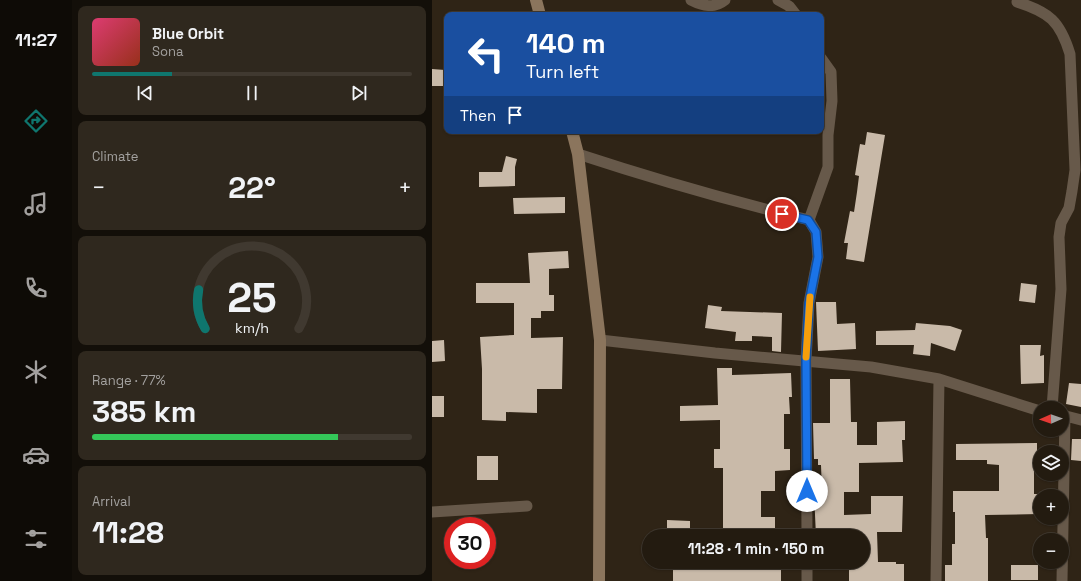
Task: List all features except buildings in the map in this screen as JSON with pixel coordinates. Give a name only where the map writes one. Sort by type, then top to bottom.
[{"type":"street","points":[[536,0],[539,12]]},
{"type":"street","points":[[691,0],[703,6],[713,6],[725,0]]},
{"type":"street","points":[[778,0],[789,6],[794,12]]},
{"type":"street","points":[[1017,2],[1036,8],[1050,16],[1060,28],[1066,39],[1070,54],[1075,170],[1069,208],[1061,223],[1059,237],[1061,289],[1053,401]]},
{"type":"street","points":[[808,220],[828,167],[828,135],[832,101],[831,72],[824,62]]},
{"type":"street","points":[[573,134],[578,154],[600,340],[599,581]]},
{"type":"street","points":[[578,154],[645,176],[808,220],[816,232],[818,257],[809,303],[806,361],[807,529]]},
{"type":"street","points":[[600,340],[730,355],[871,367],[940,379],[1033,409]]},
{"type":"street","points":[[936,581],[940,379]]},
{"type":"street","points":[[1069,416],[1081,420]]},
{"type":"street","points":[[1062,581],[1064,437]]},
{"type":"street","points":[[432,512],[527,506]]},
{"type":"street","points":[[807,569],[807,581]]},
{"type":"slow traffic","points":[[806,357],[810,297]]},
{"type":"route","points":[[782,214],[808,220],[816,232],[818,257],[809,303],[806,361],[808,446],[807,491]]}]
